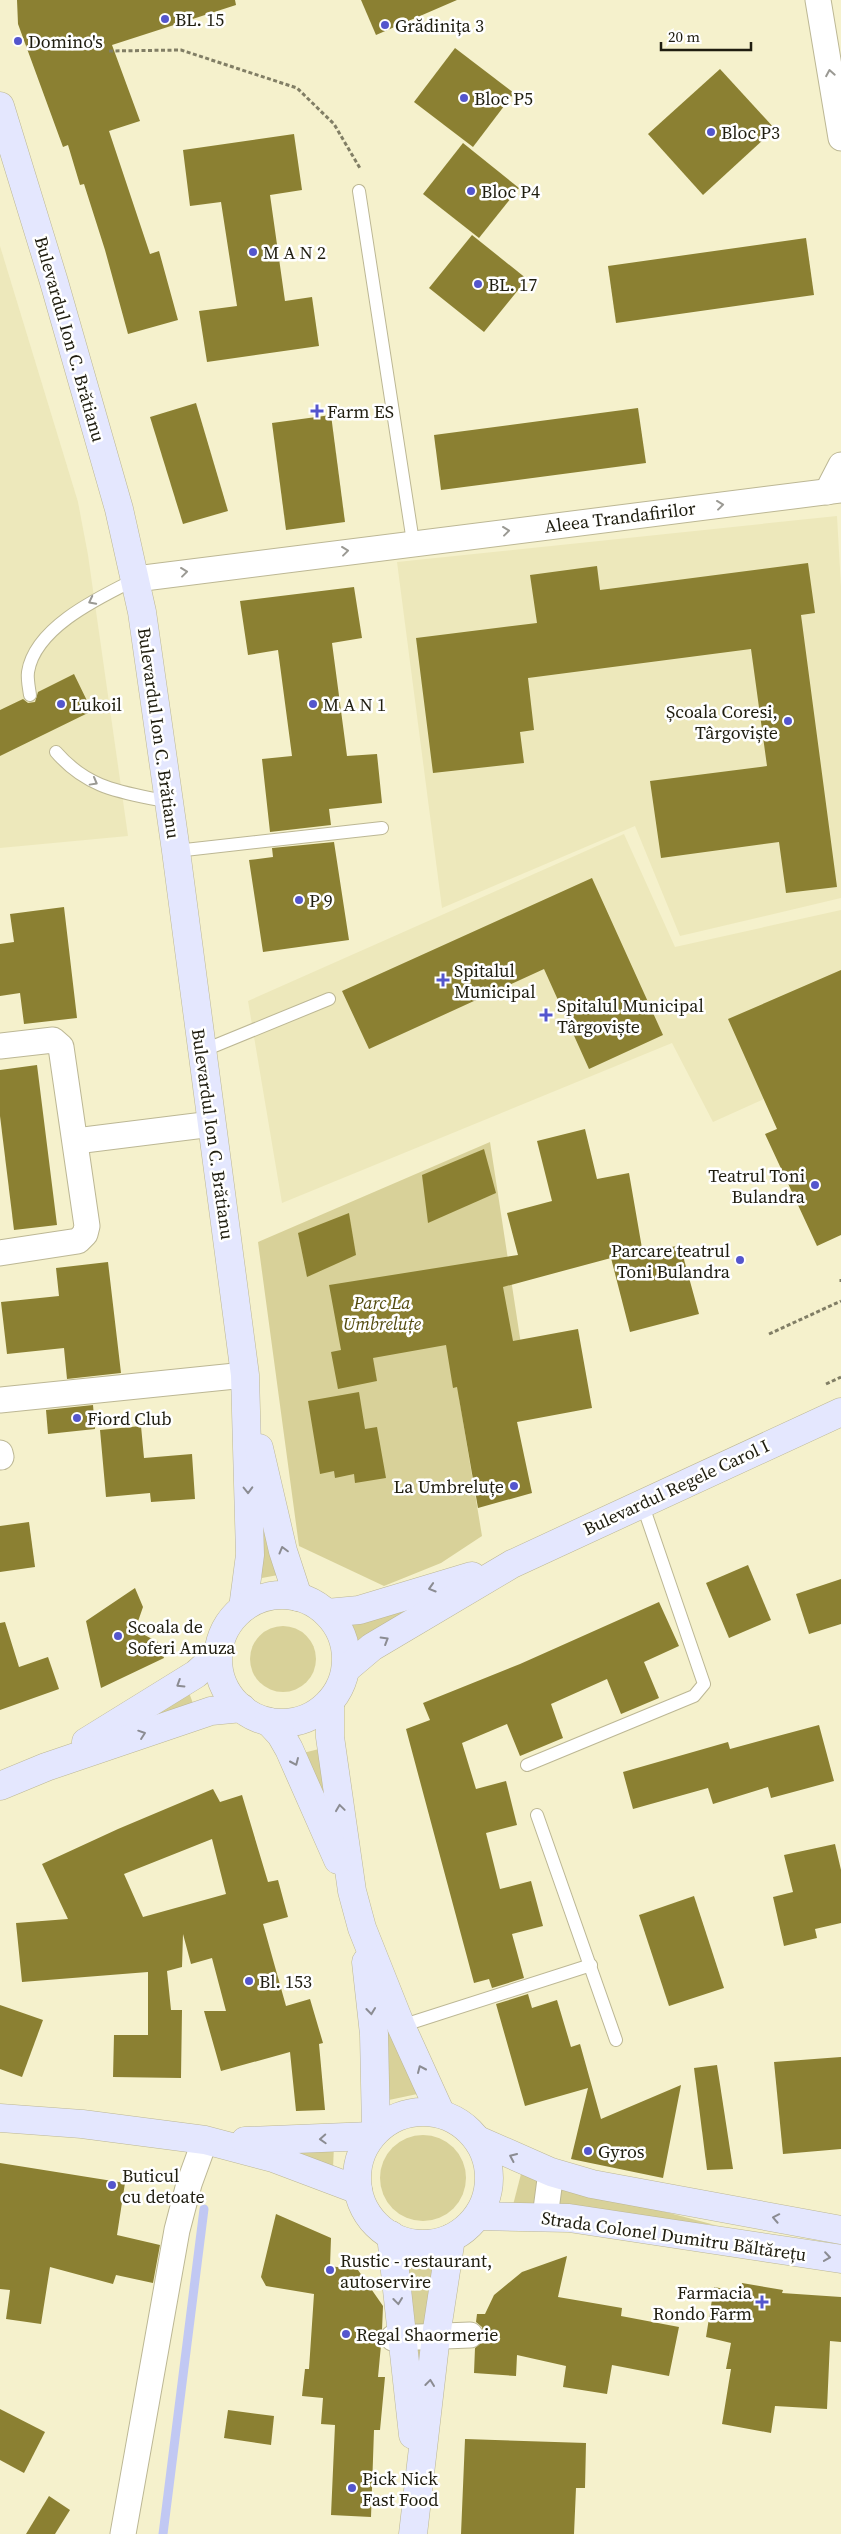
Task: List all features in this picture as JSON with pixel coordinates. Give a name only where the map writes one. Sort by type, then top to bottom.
[{"type":"main road","name":"Bulevardul Ion C. Brătianu","points":[[0,106],[57,290],[128,542],[136,579],[176,850],[245,1382],[282,1551],[298,1597]]},
{"type":"main road","name":"Bulevardul Ion C. Brătianu","points":[[243,1608],[250,1555],[245,1382]]},
{"type":"main road","name":"Bulevardul Regele Carol I","points":[[346,1669],[372,1647],[512,1564],[841,1412]]},
{"type":"main road","name":"Bulevardul Regele Carol I","points":[[327,1613],[359,1610],[512,1564]]},
{"type":"main road","points":[[271,1596],[298,1597],[313,1603],[327,1613],[338,1626],[346,1652],[346,1669],[341,1685],[330,1702],[320,1711],[305,1719],[289,1723],[269,1722],[242,1708],[225,1688],[219,1668],[218,1654],[226,1628],[243,1608],[271,1596]]},
{"type":"main road","points":[[46,1766],[196,1674],[218,1654]]},
{"type":"main road","points":[[330,1702],[330,1737],[352,1891],[362,1928],[401,2026],[441,2114]]},
{"type":"main road","points":[[0,1786],[46,1766],[211,1711],[242,1708]]},
{"type":"main road","points":[[269,1722],[289,1749],[352,1891]]},
{"type":"main road","points":[[362,1928],[374,2034],[374,2133]]},
{"type":"main road","points":[[422,2111],[441,2114],[462,2124],[478,2140],[485,2154],[490,2180],[486,2199],[478,2216],[469,2226],[451,2238],[424,2244],[409,2242],[390,2235],[368,2215],[358,2190],[359,2160],[374,2133],[388,2121],[407,2113],[422,2111]]},
{"type":"main road","points":[[2,2114],[208,2140],[276,2141],[374,2133]]},
{"type":"main road","points":[[208,2140],[273,2158],[358,2190]]},
{"type":"main road","name":"Strada Colonel Dumitru Băltărețu","points":[[478,2140],[551,2172],[592,2184],[841,2230]]},
{"type":"main road","name":"Strada Colonel Dumitru Băltărețu","points":[[478,2216],[569,2218],[841,2259]]},
{"type":"main road","points":[[390,2235],[398,2338],[418,2484]]},
{"type":"main road","points":[[413,2534],[436,2336],[451,2238]]},
{"type":"street","points":[[818,0],[841,138]]},
{"type":"street","name":"Aleea Trandafirilor","points":[[136,579],[412,542],[834,491],[841,465]]},
{"type":"street","points":[[0,1046],[53,1040],[61,1047],[87,1226],[85,1234],[78,1241],[0,1253]]},
{"type":"street","points":[[76,1141],[212,1124]]},
{"type":"street","points":[[0,1400],[245,1382]]},
{"type":"street","points":[[0,1452],[1,1457]]},
{"type":"street","points":[[124,2534],[176,2230],[189,2184],[208,2140]]},
{"type":"street","points":[[545,2217],[551,2172]]},
{"type":"street","points":[[398,2338],[470,2335]]},
{"type":"lane","points":[[359,190],[412,542]]},
{"type":"lane","points":[[30,695],[28,672],[37,652],[51,632],[81,607],[136,579]]},
{"type":"lane","points":[[56,752],[67,764],[99,786],[169,802]]},
{"type":"lane","points":[[176,850],[382,828]]},
{"type":"lane","points":[[202,1051],[329,999]]},
{"type":"lane","points":[[527,1765],[694,1696],[704,1684],[642,1503]]},
{"type":"lane","points":[[537,1816],[616,2040]]},
{"type":"lane","points":[[401,2026],[590,1965]]},
{"type":"path","points":[[109,52],[181,50],[296,88],[334,124],[363,172]]},
{"type":"path","points":[[769,1334],[841,1301]]},
{"type":"shaded area","points":[[0,246],[78,502],[88,555],[128,836],[0,848]]},
{"type":"shaded area","points":[[837,516],[841,587],[841,898],[680,936],[635,826],[442,908],[397,562]]},
{"type":"shaded area","name":"Spitalul Municipal Târgoviște","points":[[624,834],[675,947],[841,910],[841,1064],[713,1122],[672,1043],[282,1203],[248,1001]]},
{"type":"green space","name":"Parc La Umbreluțe","points":[[490,1142],[526,1377],[459,1397],[482,1536],[441,1563],[384,1586],[299,1546],[258,1242]]},
{"type":"green space","points":[[255,1460],[278,1575],[262,1578],[262,1577]]},
{"type":"green space","points":[[449,1592],[359,1642],[350,1622]]},
{"type":"green space","points":[[277,1626],[289,1626],[301,1631],[311,1641],[316,1653],[314,1672],[301,1687],[289,1692],[277,1692],[265,1687],[255,1677],[250,1665],[250,1653],[255,1641],[265,1631]]},
{"type":"green space","points":[[188,1690],[194,1706],[100,1741]]},
{"type":"green space","points":[[319,1749],[338,1843],[303,1753]]},
{"type":"green space","points":[[373,1973],[422,2093],[389,2100]]},
{"type":"green space","points":[[423,2135],[439,2138],[447,2142],[459,2154],[463,2162],[466,2178],[463,2194],[459,2202],[447,2214],[439,2218],[423,2221],[407,2218],[399,2214],[387,2202],[383,2194],[380,2178],[383,2162],[387,2154],[399,2142],[407,2138]]},
{"type":"green space","points":[[334,2145],[333,2169],[253,2146]]},
{"type":"green space","points":[[521,2174],[715,2225],[513,2205]]},
{"type":"green space","points":[[403,2260],[436,2262],[419,2434]]},
{"type":"building","points":[[17,0],[235,0],[236,5],[112,45],[140,121],[109,131],[150,254],[159,251],[178,320],[128,334],[105,250],[84,184],[80,185],[68,145],[63,147],[18,24]]},
{"type":"building","name":"Grădinița 3","points":[[361,0],[457,0],[376,35]]},
{"type":"building","name":"Bloc P5","points":[[455,48],[514,93],[473,147],[414,102]]},
{"type":"building","name":"Bloc P3","points":[[720,69],[775,129],[703,195],[648,134]]},
{"type":"building","name":"M A N 2","points":[[294,134],[302,190],[270,195],[285,301],[312,297],[319,346],[207,362],[199,311],[237,306],[221,202],[190,206],[183,150]]},
{"type":"building","name":"Bloc P4","points":[[463,143],[519,188],[479,238],[423,194]]},
{"type":"building","name":"BL. 17","points":[[472,235],[527,279],[484,332],[429,288]]},
{"type":"building","points":[[806,238],[814,295],[616,323],[608,266]]},
{"type":"building","points":[[196,403],[228,511],[183,524],[150,417]]},
{"type":"building","points":[[638,408],[646,463],[441,490],[434,435]]},
{"type":"building","points":[[331,415],[345,522],[286,530],[272,423]]},
{"type":"building","name":"Școala Coresi, Târgoviște","points":[[808,563],[815,613],[801,615],[837,887],[786,893],[779,842],[661,858],[650,781],[767,766],[751,649],[528,678],[534,730],[520,732],[524,763],[433,773],[416,638],[537,623],[530,575],[597,566],[600,590]]},
{"type":"building","name":"M A N 1","points":[[354,587],[362,638],[332,643],[347,756],[377,754],[382,803],[329,809],[331,825],[270,832],[262,759],[292,756],[278,650],[248,655],[240,601]]},
{"type":"building","points":[[74,674],[92,711],[0,756],[0,710],[23,699],[28,703],[35,702],[38,692]]},
{"type":"building","name":"P 9","points":[[334,842],[349,940],[263,952],[249,860],[273,857],[272,848]]},
{"type":"building","name":"Spitalul Municipal","points":[[592,878],[663,1035],[589,1069],[544,969],[369,1049],[342,991]]},
{"type":"building","points":[[64,907],[77,1018],[24,1024],[20,993],[0,996],[0,944],[14,942],[10,914]]},
{"type":"building","points":[[841,970],[841,1235],[817,1246],[765,1134],[777,1129],[728,1019]]},
{"type":"building","points":[[37,1065],[57,1225],[14,1230],[0,1116],[0,1070]]},
{"type":"building","points":[[585,1129],[597,1179],[629,1173],[643,1254],[680,1245],[699,1314],[630,1332],[611,1258],[503,1287],[513,1341],[578,1329],[592,1408],[517,1422],[532,1493],[478,1508],[457,1387],[453,1388],[446,1345],[373,1358],[377,1381],[338,1389],[331,1352],[341,1350],[329,1285],[518,1255],[507,1213],[552,1201],[537,1141]]},
{"type":"building","points":[[484,1149],[496,1193],[428,1223],[422,1175]]},
{"type":"building","points":[[349,1213],[356,1255],[307,1277],[298,1233]]},
{"type":"building","points":[[108,1262],[121,1373],[67,1379],[64,1348],[7,1354],[1,1302],[59,1296],[56,1268]]},
{"type":"building","points":[[359,1392],[365,1429],[377,1427],[386,1478],[355,1483],[354,1474],[335,1478],[334,1471],[320,1474],[308,1401]]},
{"type":"building","points":[[93,1405],[95,1429],[48,1434],[46,1410]]},
{"type":"building","points":[[141,1426],[144,1458],[192,1454],[195,1499],[151,1502],[150,1493],[106,1497],[100,1430]]},
{"type":"building","points":[[29,1522],[35,1567],[0,1572],[0,1526]]},
{"type":"building","points":[[748,1565],[771,1620],[729,1638],[706,1583]]},
{"type":"building","points":[[841,1579],[841,1624],[809,1634],[796,1594]]},
{"type":"building","name":"Scoala de Soferi Amuza","points":[[135,1588],[143,1607],[135,1630],[158,1642],[164,1658],[101,1688],[86,1621]]},
{"type":"building","points":[[659,1602],[679,1646],[644,1662],[659,1698],[621,1714],[607,1679],[551,1704],[563,1738],[520,1756],[507,1724],[462,1743],[476,1789],[506,1781],[517,1825],[486,1833],[500,1889],[531,1881],[543,1926],[512,1934],[524,1978],[492,1988],[489,1979],[474,1983],[406,1729],[430,1720],[423,1703],[520,1664]]},
{"type":"building","points":[[5,1622],[19,1667],[48,1657],[59,1689],[0,1710],[0,1623]]},
{"type":"building","points":[[819,1725],[834,1781],[771,1798],[768,1787],[713,1804],[708,1788],[633,1809],[623,1772],[728,1742],[730,1749]]},
{"type":"building","points":[[213,1789],[220,1802],[242,1795],[268,1882],[278,1880],[288,1917],[263,1924],[286,2006],[310,1999],[323,2043],[319,2044],[325,2110],[296,2111],[290,2052],[221,2071],[204,2011],[226,2011],[212,1958],[191,1964],[183,1934],[182,1967],[167,1971],[171,2010],[182,2010],[181,2078],[113,2077],[114,2035],[148,2035],[148,1972],[22,1982],[16,1923],[68,1919],[42,1864],[118,1829]],"holes":[[[212,1839],[226,1894],[143,1917],[124,1874]]]},
{"type":"building","points":[[835,1844],[841,1870],[841,1923],[815,1929],[817,1938],[784,1946],[773,1897],[793,1892],[784,1855]]},
{"type":"building","points":[[694,1896],[724,1988],[669,2006],[639,1915]]},
{"type":"building","points":[[528,1994],[532,2008],[557,2000],[571,2047],[580,2044],[601,2119],[681,2085],[663,2178],[571,2159],[588,2088],[525,2106],[496,2004]]},
{"type":"building","points":[[0,2005],[43,2020],[22,2077],[0,2069]]},
{"type":"building","points":[[841,2057],[841,2149],[783,2154],[774,2062]]},
{"type":"building","points":[[717,2065],[733,2169],[707,2170],[694,2068]]},
{"type":"building","points":[[0,2163],[125,2183],[117,2235],[160,2245],[153,2283],[116,2275],[113,2284],[50,2267],[41,2324],[6,2319],[10,2290],[0,2289]]},
{"type":"building","points":[[276,2214],[331,2238],[330,2266],[358,2270],[383,2306],[382,2330],[379,2338],[381,2345],[378,2377],[385,2377],[380,2430],[374,2430],[371,2517],[331,2515],[335,2425],[321,2424],[323,2398],[302,2396],[305,2369],[309,2369],[314,2294],[266,2286],[261,2277]]},
{"type":"building","points":[[567,2256],[558,2297],[622,2308],[621,2316],[679,2327],[669,2376],[612,2365],[607,2394],[563,2387],[566,2366],[517,2355],[516,2376],[474,2373],[475,2348],[482,2342],[484,2335],[482,2327],[476,2322],[477,2314],[485,2314],[494,2295],[522,2272]]},
{"type":"building","points":[[742,2283],[783,2290],[782,2293],[841,2297],[841,2342],[830,2341],[827,2409],[775,2406],[771,2433],[722,2424],[731,2369],[726,2369],[731,2343],[706,2337],[714,2287],[741,2292]]},
{"type":"building","points":[[0,2409],[45,2432],[24,2473],[0,2460]]},
{"type":"building","points":[[228,2410],[274,2416],[271,2445],[224,2438]]},
{"type":"building","points":[[465,2439],[586,2443],[585,2488],[576,2488],[574,2534],[461,2534]]},
{"type":"building","points":[[49,2496],[70,2510],[55,2534],[26,2534]]},
{"type":"waterway","points":[[163,2534],[204,2209]]},
{"type":"place","name":"BL. 15","points":[[165,19]]},
{"type":"place","name":"Grădinița 3","points":[[385,25]]},
{"type":"place","name":"Domino's","points":[[18,41]]},
{"type":"place","name":"Bloc P5","points":[[464,98]]},
{"type":"place","name":"Bloc P3","points":[[711,132]]},
{"type":"place","name":"Bloc P4","points":[[471,191]]},
{"type":"place","name":"M A N 2","points":[[253,252]]},
{"type":"place","name":"BL. 17","points":[[478,284]]},
{"type":"place","name":"Farm ES","points":[[317,411]]},
{"type":"place","name":"Lukoil","points":[[61,704]]},
{"type":"place","name":"M A N 1","points":[[313,704]]},
{"type":"place","name":"Școala Coresi, Târgoviște","points":[[788,721]]},
{"type":"place","name":"P 9","points":[[299,900]]},
{"type":"place","name":"Spitalul Municipal","points":[[443,980]]},
{"type":"place","name":"Spitalul Municipal Târgoviște","points":[[546,1015]]},
{"type":"place","name":"Teatrul Toni Bulandra","points":[[815,1185]]},
{"type":"place","name":"Parcare teatrul Toni Bulandra","points":[[740,1260]]},
{"type":"place","name":"Fiord Club","points":[[77,1418]]},
{"type":"place","name":"La Umbreluțe","points":[[514,1486]]},
{"type":"place","name":"Scoala de Soferi Amuza","points":[[118,1636]]},
{"type":"place","name":"Bl. 153","points":[[249,1981]]},
{"type":"place","name":"Gyros","points":[[588,2151]]},
{"type":"place","name":"Buticul cu detoate","points":[[112,2185]]},
{"type":"place","name":"Rustic - restaurant, autoservire","points":[[330,2270]]},
{"type":"place","name":"Farmacia Rondo Farm","points":[[762,2302]]},
{"type":"place","name":"Regal Shaormerie","points":[[346,2334]]},
{"type":"place","name":"Pick Nick Fast Food","points":[[352,2488]]}]
